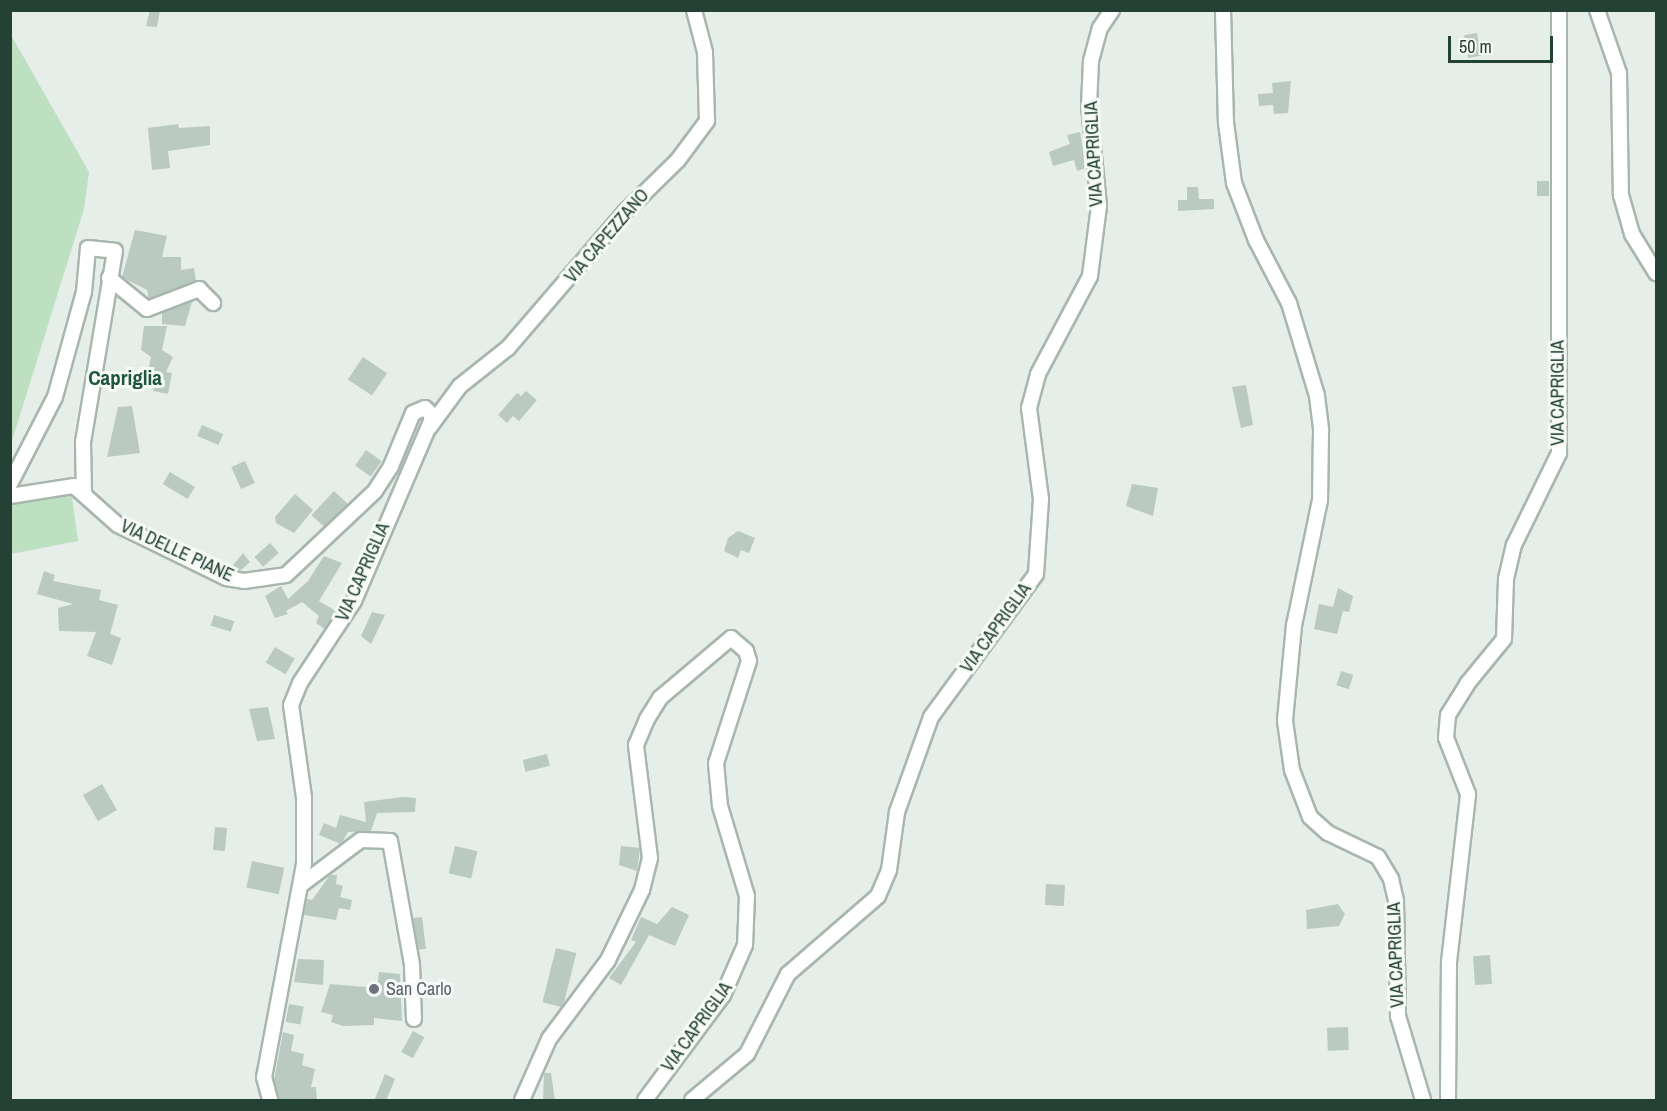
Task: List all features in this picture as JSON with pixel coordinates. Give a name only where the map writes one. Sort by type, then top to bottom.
[{"type":"street","name":"VIA CAPEZZANO","points":[[428,429],[460,386],[508,348],[707,121],[705,52],[694,10]]},
{"type":"street","name":"VIA CAPRIGLIA","points":[[692,1101],[747,1054],[788,974],[878,896],[889,870],[897,812],[931,717],[1036,574],[1041,499],[1029,408],[1038,374],[1090,276],[1099,206],[1089,106],[1091,62],[1100,28],[1112,10]]},
{"type":"street","name":"VIA CAPRIGLIA","points":[[1222,10],[1224,102],[1234,183],[1256,240],[1289,303],[1317,396],[1321,431],[1320,500],[1294,625],[1285,721],[1292,770],[1310,817],[1328,833],[1378,857],[1391,879],[1396,901],[1398,1016],[1423,1101]]},
{"type":"street","name":"VIA CAPRIGLIA","points":[[1449,1101],[1449,962],[1468,795],[1446,738],[1448,714],[1467,684],[1504,639],[1506,579],[1514,545],[1559,453],[1559,10]]},
{"type":"street","points":[[1597,10],[1618,73],[1621,195],[1632,234],[1656,273]]},
{"type":"street","points":[[10,484],[54,397],[84,292],[88,248],[115,251],[83,442],[84,494]]},
{"type":"street","points":[[109,278],[147,309],[199,289],[213,303]]},
{"type":"street","name":"VIA DELLE PIANE","points":[[84,494],[118,525],[226,578],[270,578],[298,566],[375,491],[391,466],[413,413],[420,409],[430,413],[428,429]]},
{"type":"street","name":"VIA CAPRIGLIA","points":[[270,1101],[264,1077],[302,885],[305,820],[292,726],[295,691],[354,601],[428,429]]},
{"type":"street","points":[[10,496],[74,486],[84,494]]},
{"type":"street","name":"VIA CAPRIGLIA","points":[[522,1101],[536,1063],[608,960],[642,890],[650,858],[636,745],[647,719],[660,698],[731,638],[746,651],[749,661],[716,763],[720,806],[747,896],[745,945],[723,995],[645,1101]]},
{"type":"street","points":[[302,885],[361,840],[390,841],[412,965],[414,1019]]},
{"type":"green space","points":[[11,35],[89,172],[84,209],[11,444]]},
{"type":"green space","points":[[71,490],[78,541],[11,554],[11,500]]},
{"type":"building","points":[[150,10],[160,10],[157,27],[146,26]]},
{"type":"building","points":[[1477,33],[1481,56],[1468,58],[1464,35]]},
{"type":"building","points":[[1291,81],[1288,113],[1274,114],[1273,105],[1259,106],[1258,94],[1273,93],[1272,83]]},
{"type":"building","points":[[178,124],[179,128],[210,126],[210,145],[168,151],[170,168],[152,170],[148,128]]},
{"type":"building","points":[[1080,132],[1086,168],[1077,171],[1074,160],[1053,166],[1049,152],[1070,144],[1067,135]]},
{"type":"building","points":[[1537,181],[1549,181],[1549,196],[1537,196]]},
{"type":"building","points":[[1187,187],[1198,187],[1199,199],[1214,199],[1214,209],[1178,211],[1178,200],[1187,200]]},
{"type":"building","points":[[135,230],[167,236],[162,257],[181,257],[181,270],[194,268],[196,281],[149,299],[147,290],[122,277]]},
{"type":"building","points":[[192,301],[185,326],[162,324],[162,313]]},
{"type":"building","points":[[144,326],[167,326],[162,350],[173,357],[166,372],[172,373],[168,394],[153,391],[155,383],[146,382],[151,357],[141,350]]},
{"type":"building","points":[[363,357],[387,373],[372,396],[348,379]]},
{"type":"building","points":[[1246,385],[1253,425],[1241,428],[1232,387]]},
{"type":"building","points":[[526,391],[537,400],[519,421],[513,416],[507,423],[498,415],[517,393],[521,396]]},
{"type":"building","points":[[132,406],[140,453],[107,457],[118,407]]},
{"type":"building","points":[[202,425],[223,434],[218,445],[197,436]]},
{"type":"building","points":[[366,450],[382,461],[371,476],[355,466]]},
{"type":"building","points":[[245,461],[255,483],[241,489],[231,467]]},
{"type":"building","points":[[170,472],[195,487],[188,499],[163,484]]},
{"type":"building","points":[[1132,484],[1158,488],[1153,516],[1126,506]]},
{"type":"building","points":[[334,491],[348,504],[325,528],[311,515]]},
{"type":"building","points":[[295,494],[313,510],[294,533],[276,523],[275,517]]},
{"type":"building","points":[[738,531],[755,538],[749,553],[741,550],[738,558],[724,551],[728,538]]},
{"type":"building","points":[[270,543],[279,553],[263,567],[254,557]]},
{"type":"building","points":[[243,553],[250,562],[240,571],[230,569]]},
{"type":"building","points":[[324,556],[342,563],[319,601],[336,611],[325,629],[316,623],[319,616],[302,602],[286,611],[288,614],[275,618],[265,596],[281,586],[288,599],[308,581]]},
{"type":"building","points":[[44,571],[55,575],[53,581],[101,590],[99,600],[118,605],[110,634],[121,638],[112,665],[87,656],[96,632],[59,631],[58,608],[73,604],[37,594]]},
{"type":"building","points":[[1338,588],[1353,596],[1349,612],[1343,611],[1337,634],[1314,629],[1319,604],[1333,607]]},
{"type":"building","points":[[372,612],[385,615],[371,644],[361,636]]},
{"type":"building","points":[[214,615],[234,621],[231,632],[211,626]]},
{"type":"building","points":[[275,647],[295,659],[285,674],[266,662]]},
{"type":"building","points":[[1341,671],[1353,675],[1349,689],[1336,685]]},
{"type":"building","points":[[268,707],[275,739],[257,741],[249,709]]},
{"type":"building","points":[[547,754],[550,766],[526,772],[523,760]]},
{"type":"building","points":[[102,784],[117,810],[98,821],[83,795]]},
{"type":"building","points":[[403,797],[416,798],[415,812],[377,813],[371,831],[348,832],[341,844],[319,835],[324,823],[336,828],[340,815],[366,822],[364,802]]},
{"type":"building","points":[[215,827],[227,828],[225,851],[213,850]]},
{"type":"building","points":[[455,846],[477,851],[471,878],[449,873]]},
{"type":"building","points":[[621,846],[640,848],[637,871],[619,865]]},
{"type":"building","points":[[252,861],[284,868],[279,894],[246,887]]},
{"type":"building","points":[[330,875],[337,875],[336,884],[343,886],[340,897],[352,900],[350,910],[339,908],[336,920],[304,915],[307,899],[312,900]]},
{"type":"building","points":[[1046,884],[1065,885],[1064,906],[1045,905]]},
{"type":"building","points":[[1338,904],[1345,914],[1339,926],[1307,929],[1306,910]]},
{"type":"building","points":[[672,907],[689,915],[675,946],[649,935],[621,985],[609,978],[636,942],[631,940],[641,917],[657,924]]},
{"type":"building","points":[[422,917],[426,949],[417,950],[413,918]]},
{"type":"building","points":[[556,948],[576,953],[563,1007],[542,1002]]},
{"type":"building","points":[[1490,955],[1492,984],[1475,985],[1473,956]]},
{"type":"building","points":[[298,959],[324,960],[323,985],[294,982]]},
{"type":"building","points":[[379,972],[400,974],[402,1021],[374,1018],[374,1025],[343,1026],[331,1022],[333,1015],[321,1012],[330,984],[377,988]]},
{"type":"building","points":[[289,1004],[304,1007],[300,1025],[286,1022]]},
{"type":"building","points":[[1348,1027],[1349,1050],[1328,1051],[1327,1028]]},
{"type":"building","points":[[413,1031],[424,1037],[413,1058],[401,1052]]},
{"type":"building","points":[[283,1032],[294,1035],[291,1051],[304,1054],[302,1065],[315,1069],[311,1087],[316,1087],[317,1101],[279,1101],[274,1080]]},
{"type":"building","points":[[544,1073],[551,1073],[555,1101],[543,1101]]},
{"type":"building","points":[[385,1074],[395,1079],[386,1101],[374,1101]]},
{"type":"place","name":"San Carlo","points":[[374,989]]},
{"type":"district","name":"Capriglia","points":[[125,378]]}]
